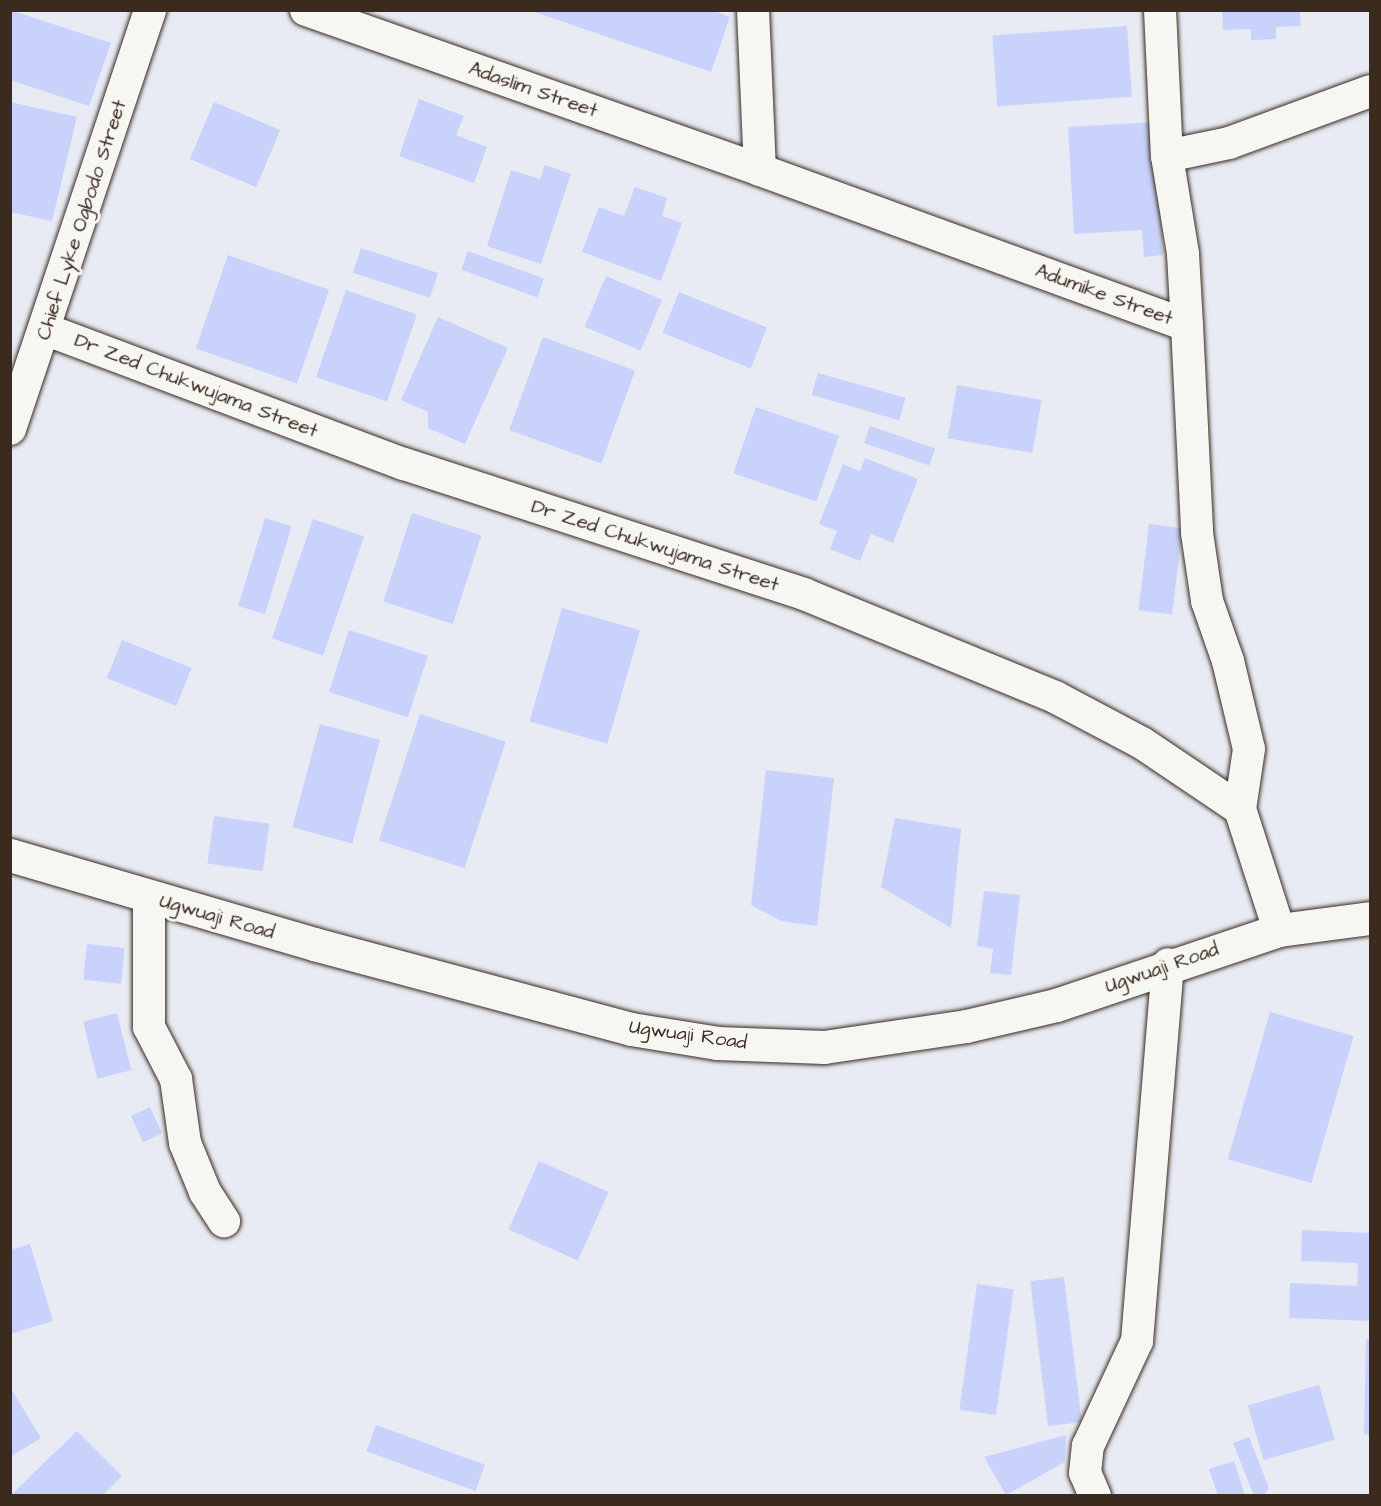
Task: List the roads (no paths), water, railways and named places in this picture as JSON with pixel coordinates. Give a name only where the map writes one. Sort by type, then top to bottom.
[{"type":"main road","name":"Ugwuaji Road","points":[[10,855],[149,897],[631,1029],[717,1043],[824,1047],[966,1026],[1056,1005],[1168,964],[1279,930],[1371,918]]},
{"type":"street","name":"Chief Lyke Ogbodo Street","points":[[10,429],[47,330],[150,10]]},
{"type":"street","name":"Adaslim Street","points":[[306,10],[760,170]]},
{"type":"street","points":[[753,10],[760,170]]},
{"type":"street","points":[[1160,10],[1167,156],[1183,254],[1187,325]]},
{"type":"street","points":[[1167,156],[1229,143],[1371,91]]},
{"type":"street","name":"Adumike Street","points":[[760,170],[1187,325],[1197,533],[1207,601],[1228,661],[1249,749],[1240,809],[1279,930]]},
{"type":"street","name":"Dr Zed Chukwujama Street","points":[[47,330],[404,464],[804,594],[1055,697],[1142,743],[1240,809]]},
{"type":"street","points":[[149,897],[149,1027],[176,1080],[185,1143],[205,1192],[224,1221]]},
{"type":"street","points":[[1095,1496],[1085,1473],[1089,1446],[1137,1341],[1168,964]]}]
